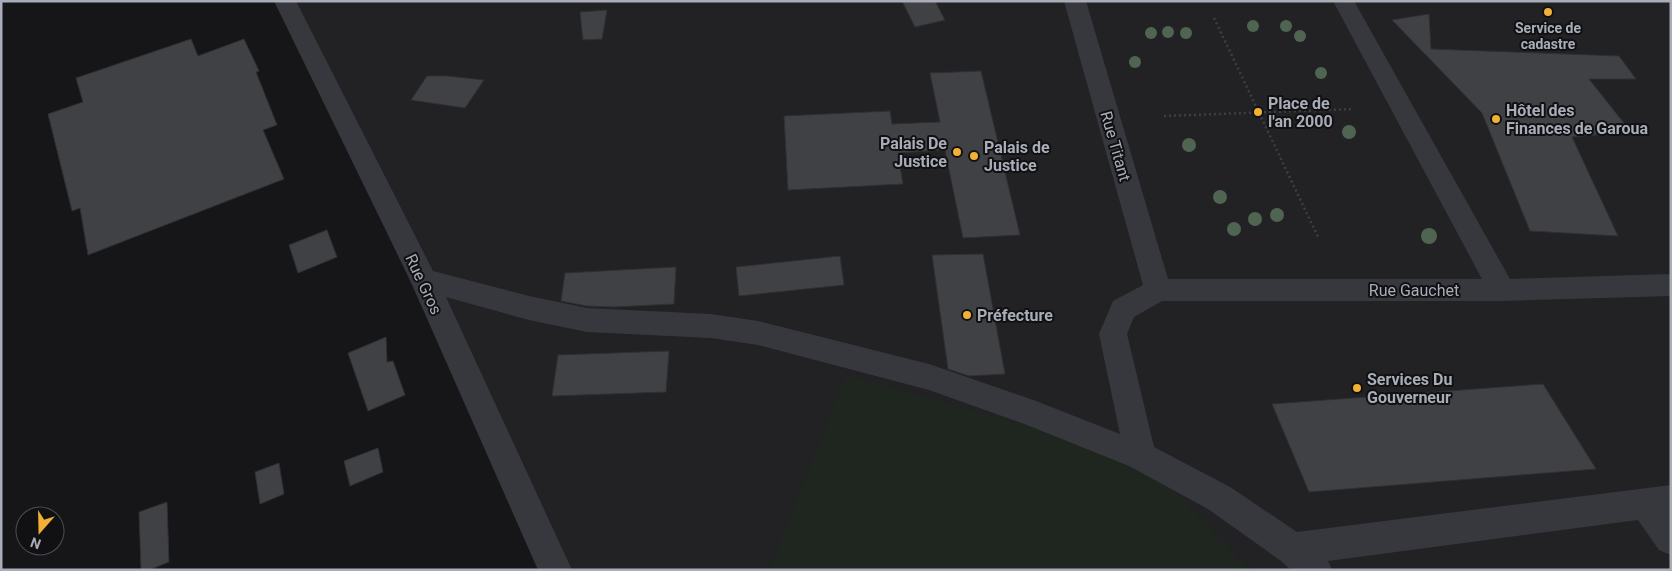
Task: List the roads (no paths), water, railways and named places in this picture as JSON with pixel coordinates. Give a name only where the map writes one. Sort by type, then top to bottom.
[{"type":"street","name":"Rue Gros","points":[[286,1],[424,280],[555,570]]},
{"type":"street","name":"Rue Titant","points":[[1075,1],[1158,290]]},
{"type":"street","points":[[1343,1],[1502,290]]},
{"type":"street","points":[[424,280],[529,308],[587,320],[711,326],[758,333],[930,378],[1036,415],[1140,456],[1220,498],[1304,559],[1659,502],[1671,539]]},
{"type":"street","name":"Rue Gauchet","points":[[1158,290],[1502,290],[1671,285]]},
{"type":"street","points":[[1140,456],[1113,334],[1123,309],[1158,290]]},
{"type":"place","name":"Service de cadastre","points":[[1548,12]]},
{"type":"place","name":"Place de l'an 2000","points":[[1258,112]]},
{"type":"place","name":"Hôtel des Finances de Garoua","points":[[1496,119]]},
{"type":"place","name":"Palais De Justice","points":[[957,152]]},
{"type":"place","name":"Palais de Justice","points":[[974,156]]},
{"type":"place","name":"Préfecture","points":[[967,315]]},
{"type":"place","name":"Services Du Gouverneur","points":[[1357,388]]}]
